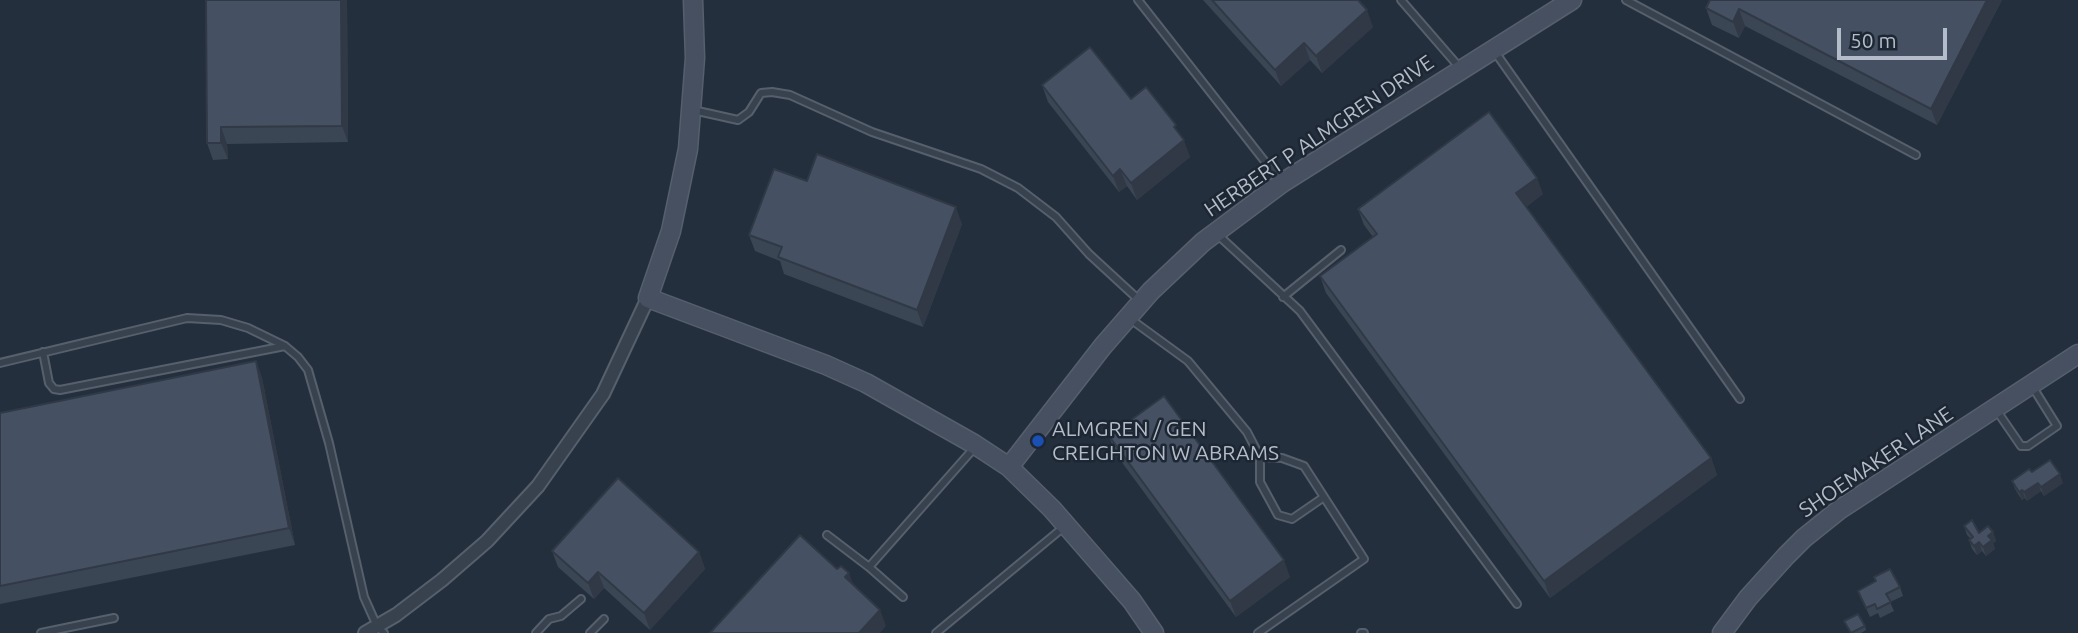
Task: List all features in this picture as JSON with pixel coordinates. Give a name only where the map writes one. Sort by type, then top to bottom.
[{"type":"street","points":[[375,631],[459,566],[495,533],[538,486],[603,394],[648,298],[677,205],[692,110],[695,58],[693,0]]},
{"type":"street","name":"HERBERT P ALMGREN DRIVE","points":[[1009,467],[1141,302],[1177,265],[1215,232],[1282,183],[1564,2]]},
{"type":"street","points":[[648,298],[836,369],[902,402],[976,445],[1009,467],[1066,524],[1132,601],[1154,633]]},
{"type":"street","name":"SHOEMAKER LANE","points":[[1722,633],[1751,594],[1804,538],[1839,510],[2078,354]]},
{"type":"lane","points":[[1138,0],[1282,183]]},
{"type":"lane","points":[[1401,0],[1461,69]]},
{"type":"lane","points":[[1626,0],[1916,155]]},
{"type":"lane","points":[[1493,50],[1741,399]]},
{"type":"lane","points":[[692,110],[738,120],[749,112],[761,93],[790,95],[872,132],[981,169],[1018,188],[1056,217],[1089,254],[1141,302]]},
{"type":"lane","points":[[1215,232],[1300,311],[1517,604]]},
{"type":"lane","points":[[1283,297],[1341,250]]},
{"type":"lane","points":[[1128,317],[1188,361],[1247,432],[1260,457],[1260,482],[1279,515],[1292,519],[1324,497]]},
{"type":"lane","points":[[0,363],[187,318],[221,320],[248,328],[285,346],[308,370],[329,443],[363,597],[375,631]]},
{"type":"lane","points":[[43,352],[49,383],[54,389],[60,390],[285,346]]},
{"type":"lane","points":[[1996,409],[2021,446],[2028,446],[2057,426],[2032,385]]},
{"type":"lane","points":[[869,567],[976,445]]},
{"type":"lane","points":[[1258,633],[1364,559],[1304,466],[1282,458],[1260,457]]},
{"type":"lane","points":[[936,633],[1066,524]]},
{"type":"lane","points":[[827,535],[903,597]]},
{"type":"lane","points":[[536,633],[549,619],[561,616],[581,599]]},
{"type":"lane","points":[[41,633],[114,618]]},
{"type":"lane","points":[[590,633],[604,619]]},
{"type":"building","points":[[206,0],[341,0],[342,126],[221,127],[221,143],[207,143]]},
{"type":"building","points":[[1212,0],[1358,0],[1367,10],[1316,56],[1304,43],[1275,70]]},
{"type":"building","points":[[1710,0],[1987,0],[1931,109],[1739,9],[1733,22],[1706,8]]},
{"type":"building","points":[[1090,47],[1131,99],[1146,87],[1176,125],[1174,127],[1184,140],[1131,183],[1120,169],[1113,176],[1042,85]]},
{"type":"building","points":[[1489,112],[1537,178],[1516,193],[1711,458],[1544,581],[1320,276],[1377,234],[1358,209]]},
{"type":"building","points":[[817,154],[956,207],[917,310],[778,257],[782,247],[749,235],[774,169],[807,181]]},
{"type":"building","points":[[256,361],[289,528],[0,586],[0,413]]},
{"type":"building","points":[[1164,396],[1284,560],[1230,601],[1109,436]]},
{"type":"building","points":[[2050,460],[2060,474],[2041,487],[2038,483],[2024,492],[2019,492],[2012,481],[2029,469],[2032,472]]},
{"type":"building","points":[[618,478],[699,552],[644,613],[598,572],[588,583],[552,551]]},
{"type":"building","points":[[1972,520],[1979,533],[1988,526],[1993,532],[1988,536],[1992,540],[1983,547],[1979,542],[1974,546],[1969,540],[1973,537],[1964,526]]},
{"type":"building","points":[[800,535],[837,569],[841,566],[849,573],[845,577],[880,610],[859,633],[710,633]]},
{"type":"building","points":[[1890,569],[1900,587],[1886,594],[1891,602],[1877,609],[1875,604],[1866,608],[1858,591],[1876,581],[1874,577]]},
{"type":"building","points":[[1858,614],[1865,626],[1851,633],[1844,621]]},
{"type":"place","name":"ALMGREN / GEN CREIGHTON W ABRAMS","points":[[1038,441]]}]
